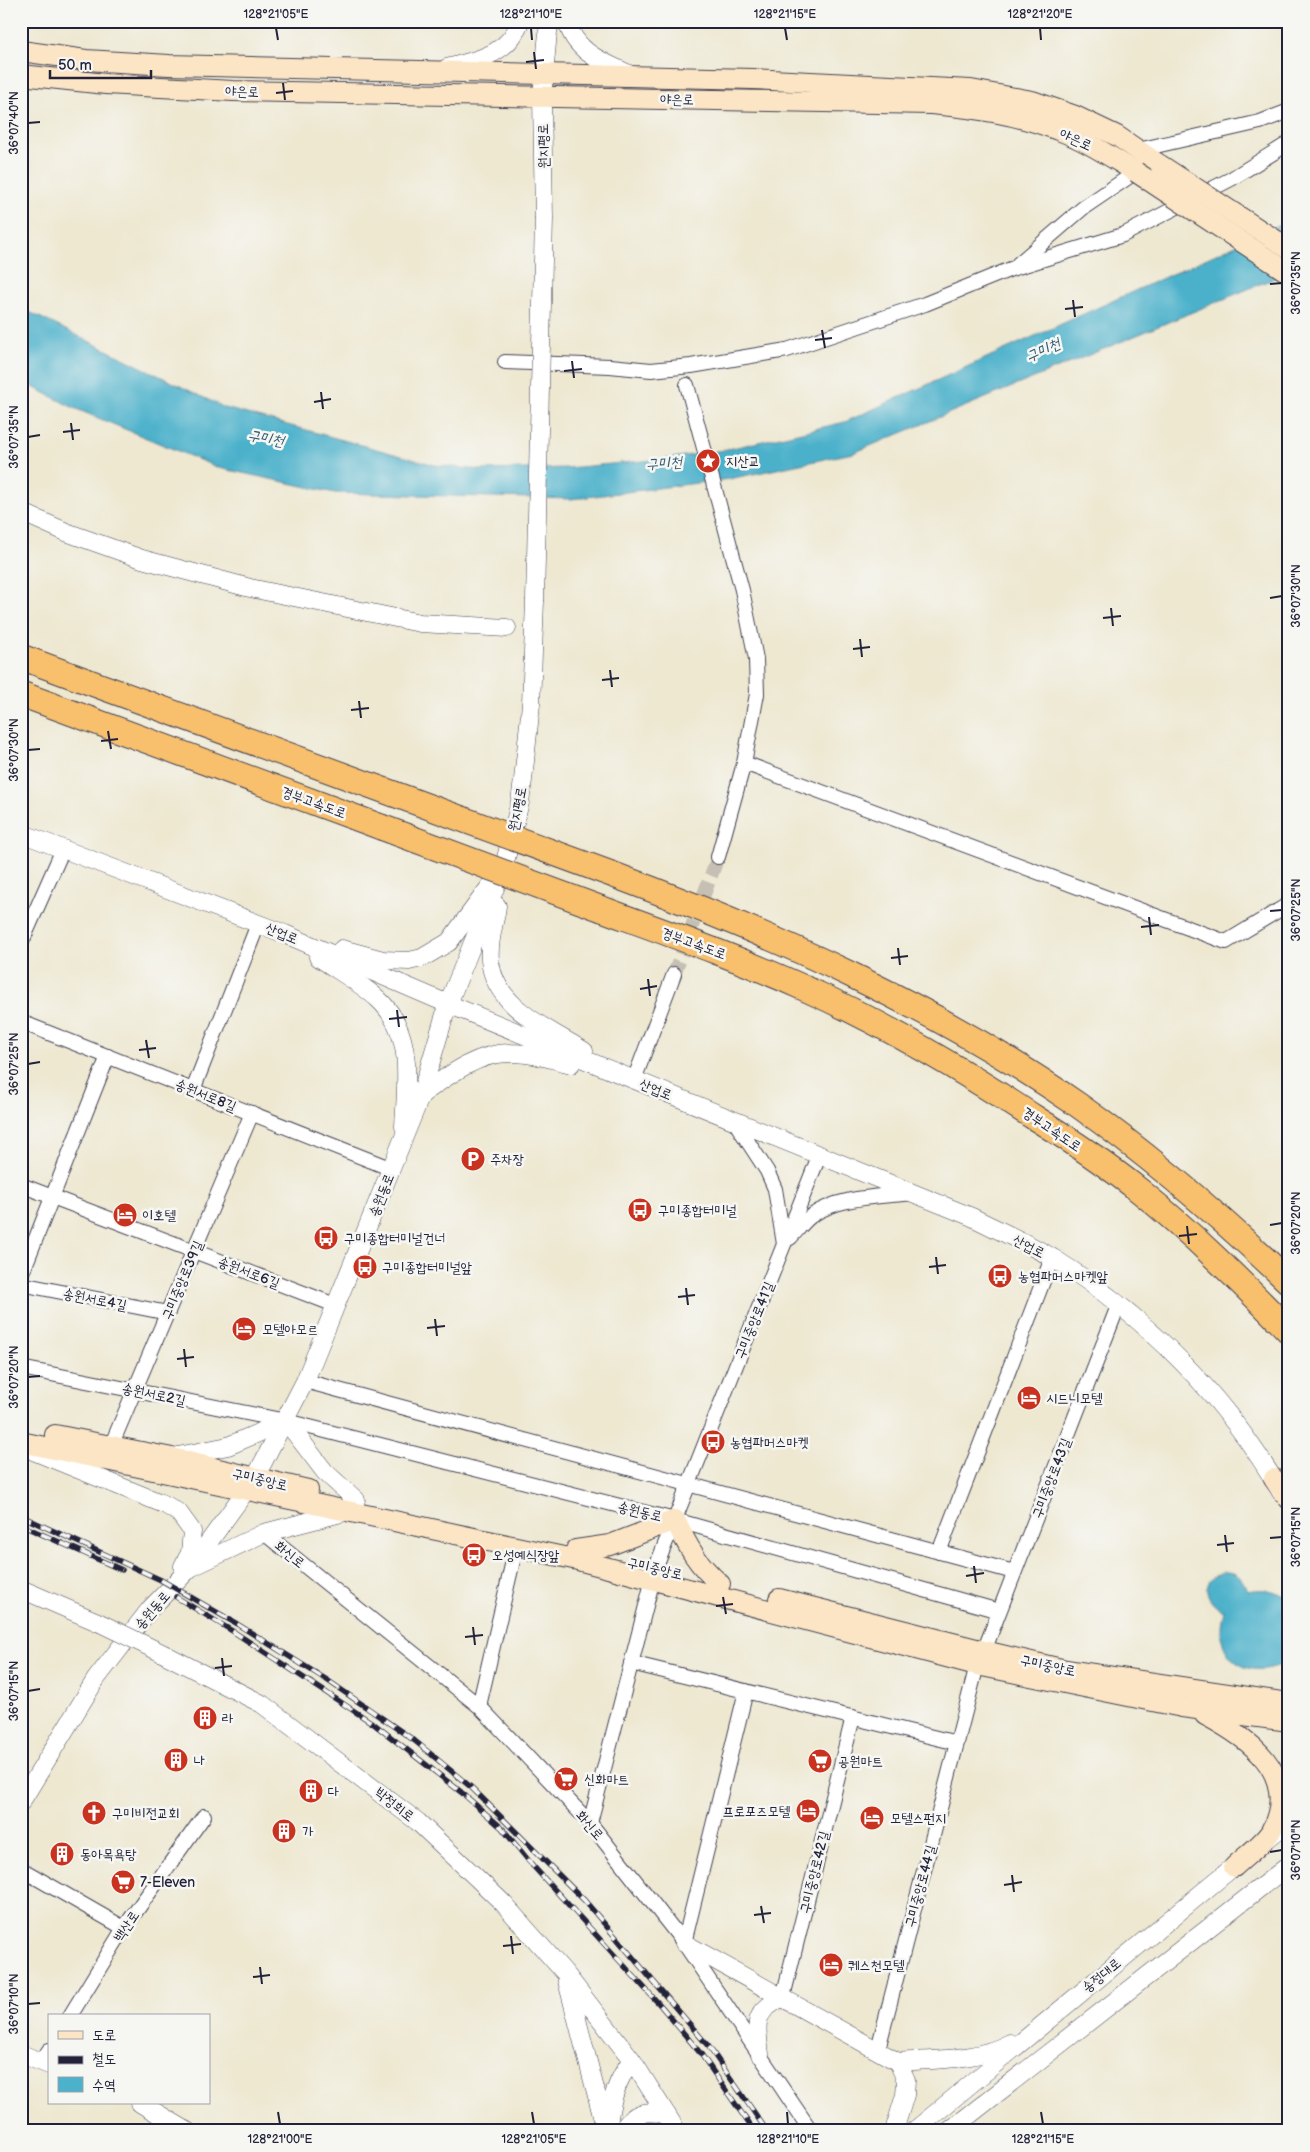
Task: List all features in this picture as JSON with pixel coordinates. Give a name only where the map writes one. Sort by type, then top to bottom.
[{"type":"highway","points":[[21,657],[614,875],[745,927],[823,961],[915,1008],[1004,1058],[1077,1105],[1150,1158],[1228,1223],[1289,1282]]},
{"type":"highway","name":"경부고속도로","points":[[21,694],[724,954],[806,989],[889,1030],[978,1080],[1065,1137],[1138,1190],[1202,1245],[1289,1331]]},
{"type":"main road","name":"야은로","points":[[21,51],[86,60],[169,65],[634,76],[873,84],[971,90],[1032,101],[1074,116],[1117,136],[1289,249]]},
{"type":"main road","name":"야은로","points":[[21,75],[106,84],[233,91],[931,104],[978,109],[1018,117],[1060,130],[1092,146],[1136,172],[1289,273]]},
{"type":"main road","name":"구미중앙로","points":[[21,1429],[167,1457],[251,1484]]},
{"type":"main road","name":"구미중앙로","points":[[21,1444],[251,1484],[351,1506],[576,1550],[654,1574],[981,1658],[1182,1707],[1289,1721]]},
{"type":"main road","points":[[1274,1479],[1289,1499]]},
{"type":"main road","name":"구미중앙로","points":[[351,1506],[516,1548],[654,1574],[720,1584],[981,1658],[1289,1702]]},
{"type":"main road","points":[[576,1550],[610,1545],[675,1520],[691,1554],[704,1570],[720,1584]]},
{"type":"main road","points":[[1182,1707],[1204,1714],[1237,1732],[1267,1761],[1277,1778],[1278,1814],[1272,1831],[1234,1867]]},
{"type":"street","points":[[436,71],[480,59],[497,51],[508,44],[517,31],[520,21]]},
{"type":"street","name":"원지평로","points":[[541,21],[543,74]]},
{"type":"street","name":"원지평로","points":[[448,1004],[504,866],[520,802],[531,704],[544,218],[542,97],[549,21]]},
{"type":"street","points":[[567,21],[576,42],[589,54],[634,76]]},
{"type":"street","points":[[1138,150],[1260,122],[1289,111]]},
{"type":"street","points":[[504,362],[610,366],[651,370],[692,366],[778,351],[926,304],[1011,269],[1123,235],[1231,179],[1289,142]]},
{"type":"street","points":[[1011,269],[1083,208],[1136,172]]},
{"type":"street","points":[[688,390],[735,566],[756,659],[757,694],[744,763],[718,857]]},
{"type":"street","points":[[21,512],[66,532],[142,559],[250,588],[420,623],[445,626],[507,628]]},
{"type":"street","points":[[744,763],[1226,942],[1289,904]]},
{"type":"street","name":"산업로","points":[[21,833],[285,934],[448,1004],[972,1217],[1052,1258],[1118,1306],[1162,1342],[1192,1372],[1225,1412],[1274,1479],[1289,1505]]},
{"type":"street","points":[[21,944],[63,849]]},
{"type":"street","points":[[285,934],[383,960],[404,961],[422,958],[449,942],[504,866]]},
{"type":"street","points":[[504,866],[490,942],[490,959],[494,977],[501,992],[518,1009],[627,1077]]},
{"type":"street","name":"산업로","points":[[193,1090],[258,924]]},
{"type":"street","points":[[285,934],[378,999],[398,1025],[406,1055],[403,1141]]},
{"type":"street","points":[[627,1077],[674,974]]},
{"type":"street","name":"송원동로","points":[[21,1802],[96,1679],[150,1609],[190,1568],[251,1484],[286,1421],[305,1382],[421,1095],[448,1004]]},
{"type":"street","name":"송원서로8길","points":[[21,1022],[392,1168]]},
{"type":"street","points":[[421,1095],[466,1065],[486,1057],[509,1052],[541,1057],[627,1077]]},
{"type":"street","points":[[21,1276],[108,1056]]},
{"type":"street","name":"구미중앙로39길","points":[[112,1446],[252,1113]]},
{"type":"street","points":[[735,1122],[768,1171],[775,1188],[784,1244]]},
{"type":"street","name":"구미중앙로41길","points":[[654,1574],[819,1156]]},
{"type":"street","name":"송원서로6길","points":[[21,1185],[335,1305]]},
{"type":"street","points":[[784,1244],[810,1216],[828,1207],[853,1199],[912,1193]]},
{"type":"street","name":"산업로","points":[[939,1552],[1052,1258]]},
{"type":"street","name":"송원서로4길","points":[[21,1284],[168,1313]]},
{"type":"street","name":"구미중앙로43길","points":[[981,1658],[1118,1306]]},
{"type":"street","name":"송원서로2길","points":[[21,1368],[286,1421]]},
{"type":"street","points":[[305,1382],[1014,1572]]},
{"type":"street","points":[[167,1457],[228,1446],[286,1421],[351,1506],[264,1533],[190,1568]]},
{"type":"street","name":"송원동로","points":[[286,1421],[675,1520]]},
{"type":"street","points":[[21,1444],[166,1505],[179,1513],[188,1522],[192,1532],[190,1553],[183,1567],[150,1609]]},
{"type":"street","points":[[675,1520],[999,1612]]},
{"type":"street","name":"화신로","points":[[264,1533],[479,1706],[590,1823],[684,1942],[811,2131]]},
{"type":"street","points":[[479,1706],[516,1548]]},
{"type":"street","points":[[590,1823],[654,1574]]},
{"type":"street","name":"박정희로","points":[[21,1589],[100,1622],[262,1704],[418,1822],[502,1903],[565,1973],[632,2060],[677,2131]]},
{"type":"street","name":"구미중앙로44길","points":[[878,2049],[957,1743],[981,1658]]},
{"type":"street","points":[[632,1663],[957,1743]]},
{"type":"street","points":[[746,1691],[684,1942],[878,2049],[898,2062],[906,2080],[906,2095],[894,2131]]},
{"type":"street","points":[[1266,1699],[1289,1691]]},
{"type":"street","name":"구미중앙로42길","points":[[782,1997],[853,1717]]},
{"type":"street","name":"백산로","points":[[71,2014],[124,1928],[204,1816]]},
{"type":"street","name":"송정대로","points":[[914,2131],[1289,1821]]},
{"type":"street","points":[[949,2131],[1289,1865]]},
{"type":"street","points":[[21,1869],[124,1928]]},
{"type":"street","points":[[565,1973],[607,2131]]},
{"type":"street","points":[[760,2054],[756,2022],[762,2010],[782,1997]]},
{"type":"street","points":[[898,2062],[961,2058],[982,2054],[1004,2047],[1032,2032]]},
{"type":"street","points":[[21,2054],[46,2058]]},
{"type":"street","points":[[607,2131],[609,2110],[618,2085],[632,2060]]},
{"type":"street","points":[[621,2131],[620,2102],[632,2060]]},
{"type":"street","points":[[969,2131],[1003,2089]]},
{"type":"street","points":[[142,2104],[187,2131]]},
{"type":"street","points":[[621,2131],[629,2119],[641,2114],[657,2112],[666,2115]]},
{"type":"water","name":"구미천","points":[[1289,221],[1289,272],[853,453],[729,479],[571,499],[335,493],[219,468],[74,408],[21,381],[21,308],[225,408],[435,465],[481,470],[568,468],[665,459],[724,450],[845,422]]},
{"type":"water","points":[[1223,1572],[1239,1576],[1244,1582],[1247,1591],[1269,1590],[1289,1599],[1288,1661],[1273,1667],[1259,1669],[1246,1667],[1236,1662],[1228,1653],[1222,1641],[1221,1627],[1224,1611],[1212,1602],[1207,1592],[1207,1586],[1210,1581]]},
{"type":"tunnel","points":[[674,974],[718,857]]},
{"type":"railway","points":[[21,1516],[161,1580],[237,1624],[327,1680],[415,1741],[472,1788],[585,1901],[709,2047],[767,2131]]},
{"type":"railway","points":[[21,1525],[122,1570]]},
{"type":"railway","points":[[176,1597],[234,1632],[374,1724],[461,1792],[502,1828],[533,1866],[661,2006],[701,2054],[754,2131]]},
{"type":"place","name":"지산교","points":[[708,461]]},
{"type":"place","name":"주차장","points":[[473,1159]]},
{"type":"place","name":"구미종합터미널","points":[[640,1210]]},
{"type":"place","name":"이호텔","points":[[125,1215]]},
{"type":"place","name":"구미종합터미널건너","points":[[326,1238]]},
{"type":"place","name":"구미종합터미널앞","points":[[365,1267]]},
{"type":"place","name":"농협파머스마켓앞","points":[[1000,1276]]},
{"type":"place","name":"모텔아모르","points":[[244,1329]]},
{"type":"place","name":"시드니모텔","points":[[1029,1398]]},
{"type":"place","name":"농협파머스마켓","points":[[713,1442]]},
{"type":"place","name":"오성예식장앞","points":[[474,1555]]},
{"type":"place","name":"라","points":[[205,1718]]},
{"type":"place","name":"나","points":[[176,1760]]},
{"type":"place","name":"공원마트","points":[[820,1761]]},
{"type":"place","name":"신화마트","points":[[566,1779]]},
{"type":"place","name":"다","points":[[311,1791]]},
{"type":"place","name":"프로포즈모텔","points":[[808,1811]]},
{"type":"place","name":"구미비전교회","points":[[94,1813]]},
{"type":"place","name":"모텔스펀지","points":[[872,1818]]},
{"type":"place","name":"가","points":[[284,1831]]},
{"type":"place","name":"동아목욕탕","points":[[62,1854]]},
{"type":"place","name":"7-Eleven","points":[[123,1882]]},
{"type":"place","name":"퀘스천모텔","points":[[831,1965]]}]
